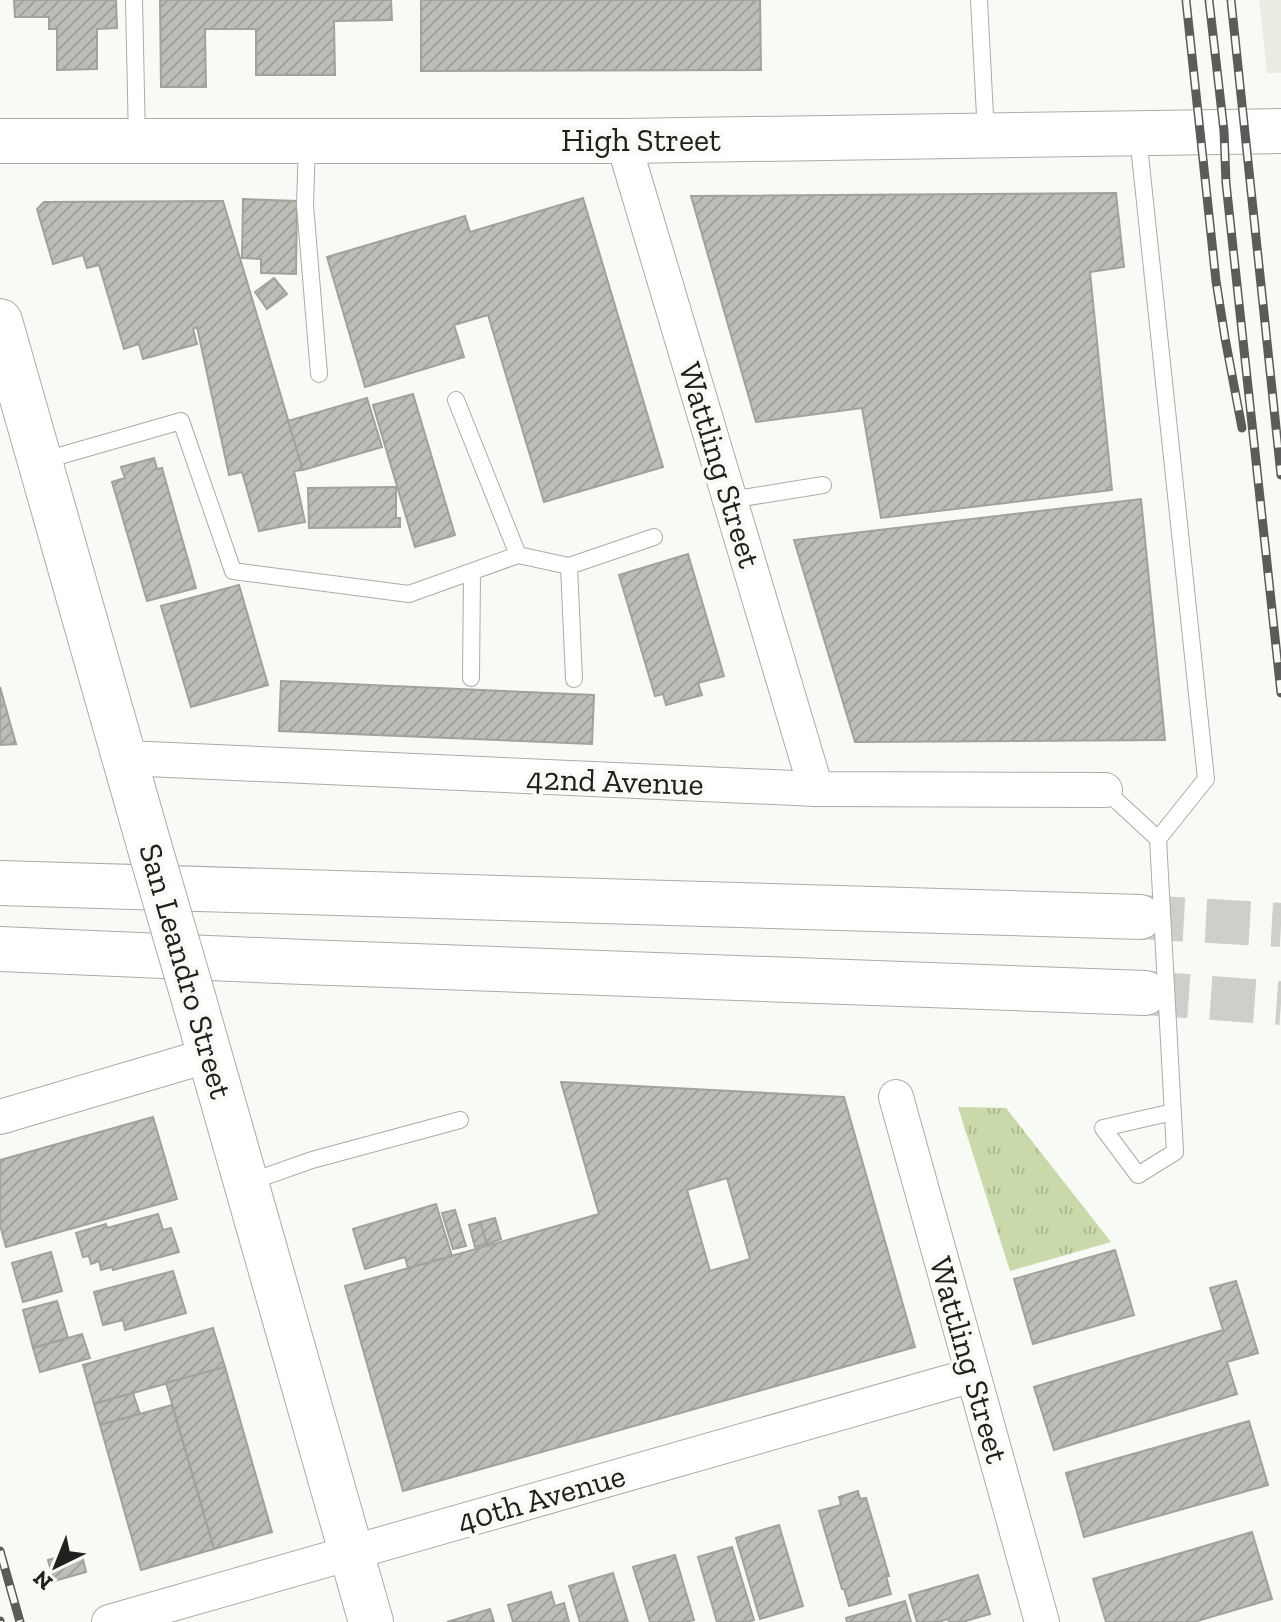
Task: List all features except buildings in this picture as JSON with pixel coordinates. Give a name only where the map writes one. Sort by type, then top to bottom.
[{"type":"main road","name":"High Street","points":[[0,141],[623,141],[1281,131]]},
{"type":"main road","name":"San Leandro Street","points":[[0,321],[371,1622]]},
{"type":"main road","points":[[0,866],[315,893]]},
{"type":"main road","points":[[0,883],[1140,917]]},
{"type":"main road","points":[[0,949],[1145,993]]},
{"type":"main road","points":[[0,973],[304,962]]},
{"type":"street","name":"Wattling Street","points":[[623,141],[816,789]]},
{"type":"street","name":"42nd Avenue","points":[[125,758],[816,789],[1105,790]]},
{"type":"street","points":[[0,1117],[210,1055]]},
{"type":"street","name":"Wattling Street","points":[[896,1097],[1042,1622]]},
{"type":"street","name":"40th Avenue","points":[[109,1622],[973,1375]]},
{"type":"lane","points":[[134,0],[137,142]]},
{"type":"lane","points":[[979,0],[986,137]]},
{"type":"lane","points":[[1138,135],[1206,779],[1158,839],[1173,1112],[1175,1152],[1138,1175],[1103,1128],[1173,1112]]},
{"type":"lane","points":[[307,141],[305,205],[319,374]]},
{"type":"lane","points":[[456,400],[518,555]]},
{"type":"lane","points":[[40,461],[181,421],[233,571],[409,594],[518,555],[569,566],[654,537]]},
{"type":"lane","points":[[730,500],[823,485]]},
{"type":"lane","points":[[569,566],[574,679]]},
{"type":"lane","points":[[471,678],[472,572]]},
{"type":"lane","points":[[1105,790],[1158,839]]},
{"type":"lane","points":[[246,1183],[312,1160],[460,1120]]},
{"type":"shaded area","points":[[1259,0],[1281,0],[1281,73],[1267,73]]},
{"type":"green space","points":[[958,1107],[1006,1108],[1111,1242],[1010,1271]]},
{"type":"tunnel","points":[[1140,917],[1281,925]]},
{"type":"tunnel","points":[[1145,993],[1281,1003]]},
{"type":"railway","points":[[1186,0],[1216,281],[1242,428]]},
{"type":"railway","points":[[1209,0],[1281,693]]},
{"type":"railway","points":[[1231,0],[1281,475]]},
{"type":"railway","points":[[0,1551],[20,1622]]}]
